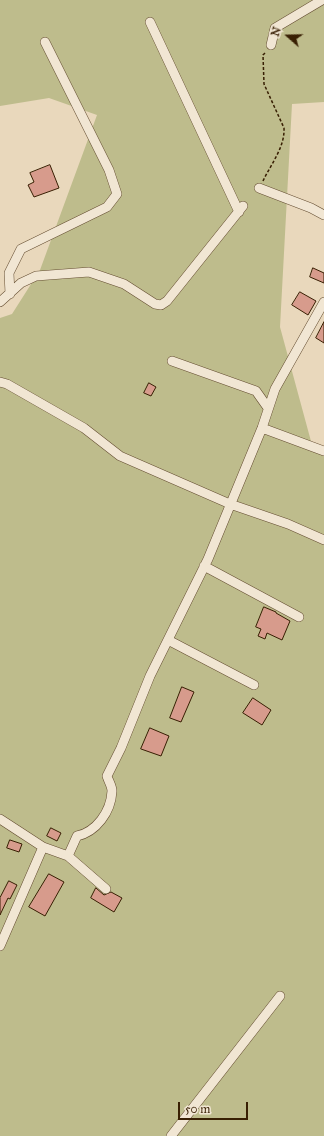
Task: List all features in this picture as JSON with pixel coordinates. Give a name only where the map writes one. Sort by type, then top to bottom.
[{"type":"street","points":[[271,45],[275,28],[322,0]]},
{"type":"street","points":[[0,302],[22,283],[36,276],[90,272],[124,284],[155,304],[161,305],[167,301],[241,209],[150,22]]},
{"type":"street","points":[[10,294],[9,273],[21,249],[107,207],[117,194],[109,170],[45,42]]},
{"type":"street","points":[[259,188],[311,208],[324,215]]},
{"type":"street","points":[[68,856],[76,836],[92,831],[105,814],[112,791],[107,776],[121,748],[150,676],[204,566],[262,428],[275,389],[324,302]]},
{"type":"street","points":[[172,361],[256,392],[268,408]]},
{"type":"street","points":[[0,382],[7,384],[84,428],[120,456],[230,504],[288,524],[324,540]]},
{"type":"street","points":[[262,428],[324,450]]},
{"type":"street","points":[[204,566],[299,617]]},
{"type":"street","points":[[168,640],[254,685]]},
{"type":"street","points":[[0,819],[44,847],[68,856],[106,889]]},
{"type":"street","points":[[0,946],[44,847]]},
{"type":"street","points":[[171,1136],[280,996]]},
{"type":"path","points":[[259,188],[283,143],[284,135],[284,128],[264,84],[263,55],[271,45]]},
{"type":"shaded area","points":[[0,0],[324,0],[324,102],[292,104],[280,327],[312,445],[324,449],[324,1136],[0,1136],[0,318],[12,314],[40,270],[97,115],[49,98],[0,106]]},
{"type":"building","points":[[50,165],[59,188],[34,197],[28,185],[34,182],[30,173]]},
{"type":"building","points":[[313,268],[324,273],[324,283],[310,277]]},
{"type":"building","points":[[300,292],[316,301],[308,315],[292,305]]},
{"type":"building","points":[[324,322],[324,343],[316,338]]},
{"type":"building","points":[[149,383],[156,387],[151,396],[144,393]]},
{"type":"building","points":[[264,607],[276,612],[290,621],[282,640],[267,633],[265,639],[258,636],[261,629],[256,627]]},
{"type":"building","points":[[182,687],[194,692],[181,722],[170,718]]},
{"type":"building","points":[[253,698],[271,710],[262,725],[243,713]]},
{"type":"building","points":[[150,728],[169,736],[161,756],[141,749]]},
{"type":"building","points":[[51,828],[61,833],[57,841],[47,836]]},
{"type":"building","points":[[10,840],[22,844],[19,852],[7,848]]},
{"type":"building","points":[[49,874],[64,882],[45,916],[29,907]]},
{"type":"building","points":[[9,881],[17,885],[10,899],[8,898],[0,915],[0,898]]},
{"type":"building","points":[[96,888],[104,895],[111,892],[122,898],[114,912],[91,898]]}]
